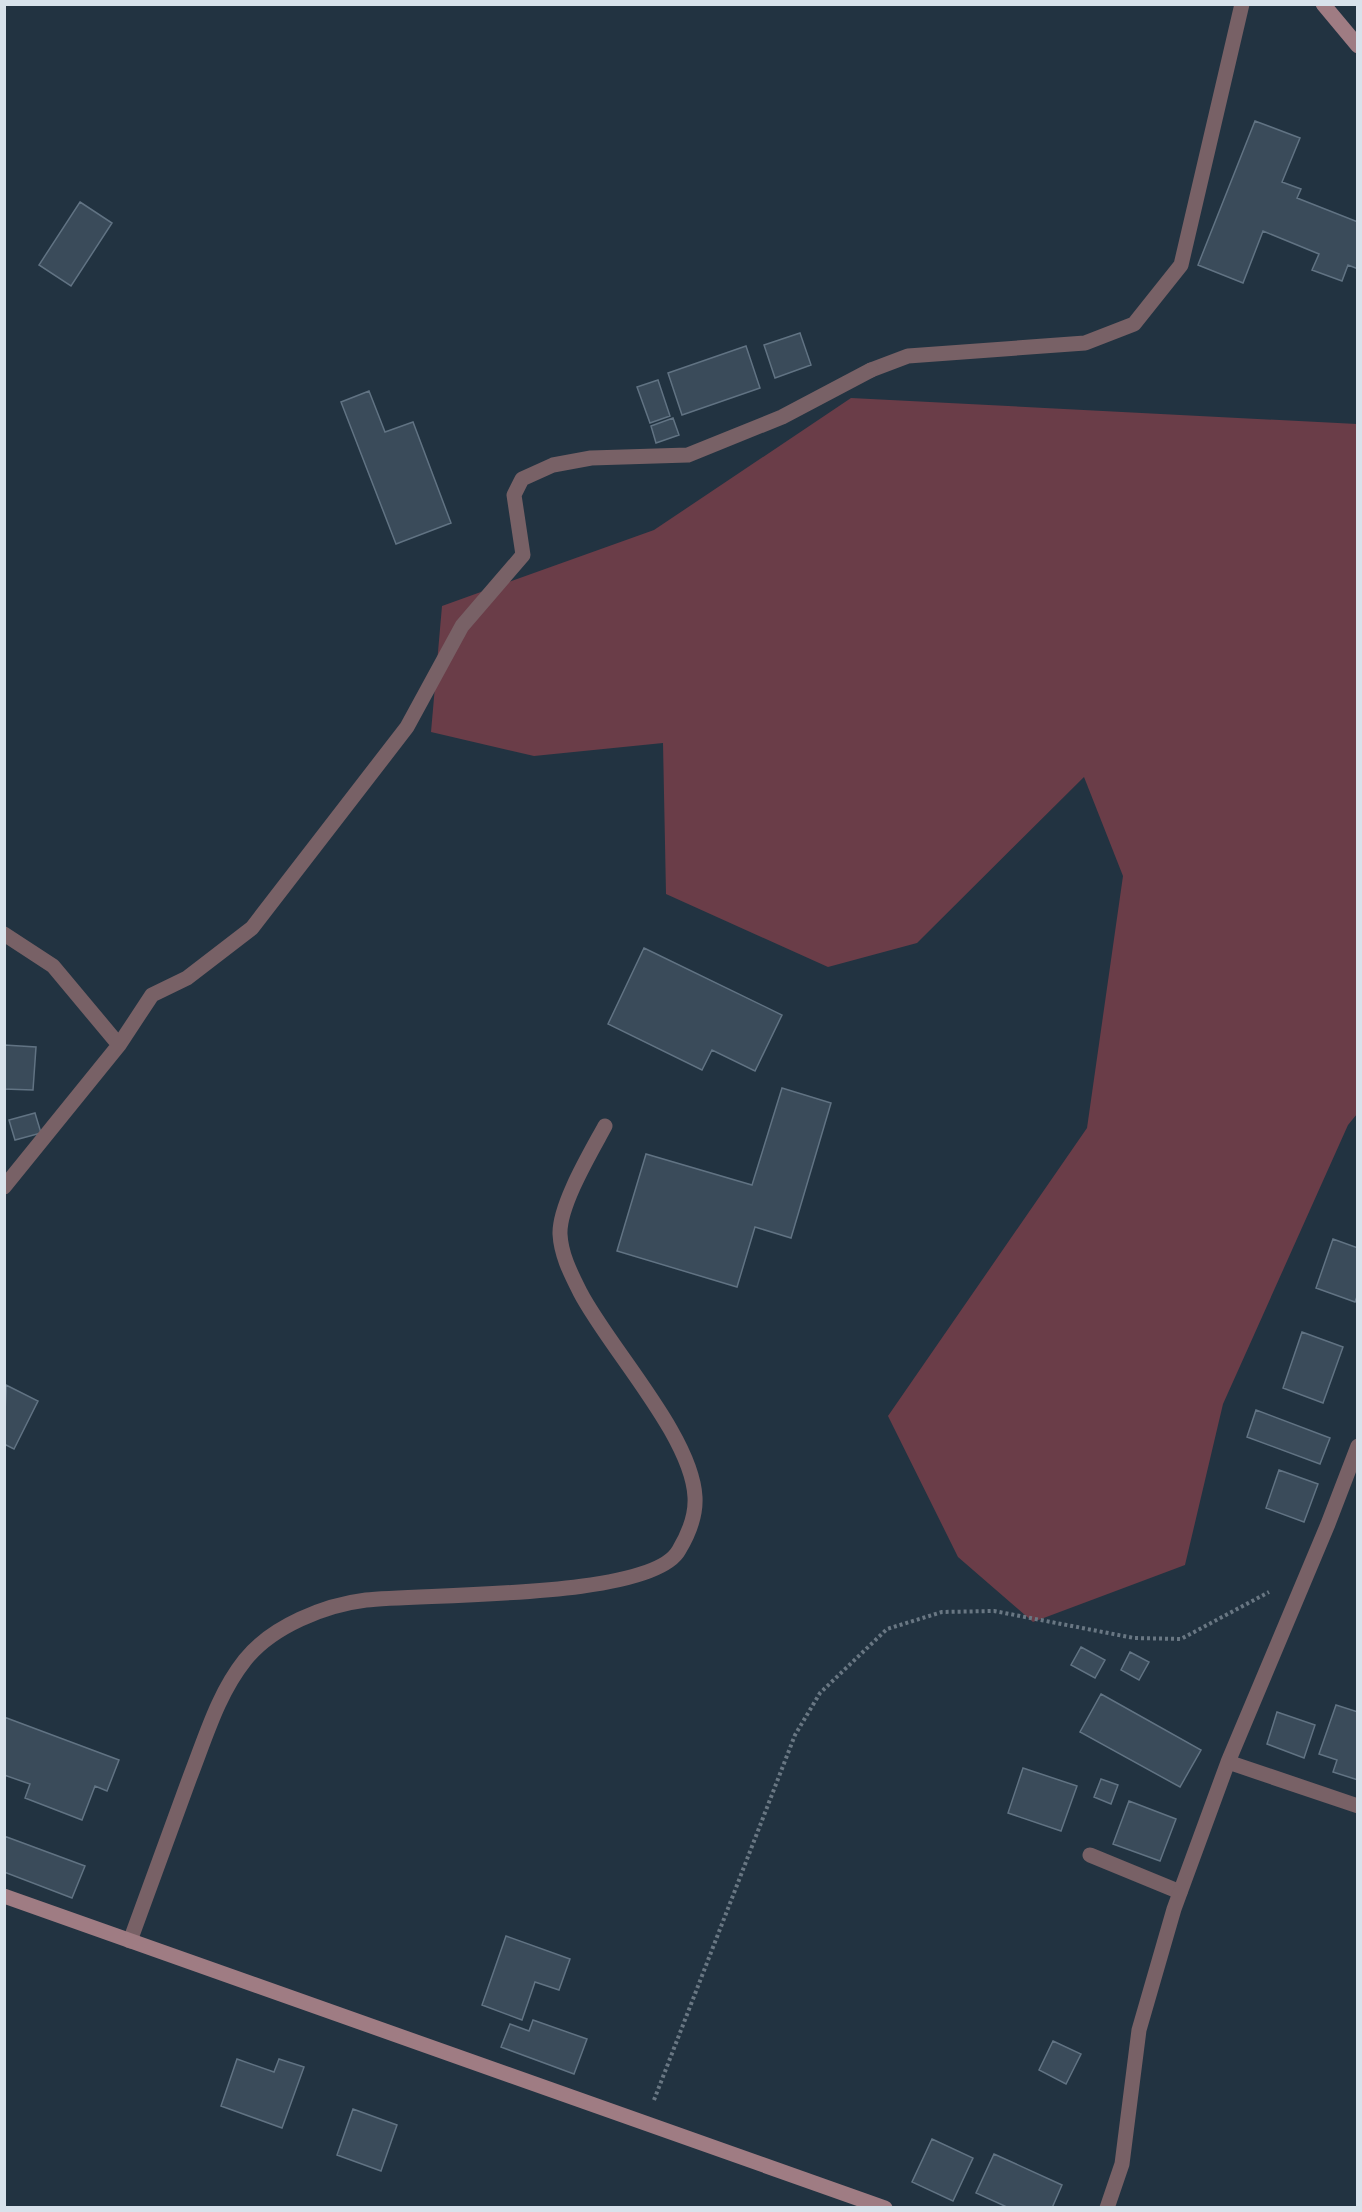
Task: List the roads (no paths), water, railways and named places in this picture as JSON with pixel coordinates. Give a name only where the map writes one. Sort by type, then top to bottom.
[{"type":"street","points":[[4,1187],[119,1045],[152,995],[187,978],[252,928],[407,726],[462,626],[523,555],[514,495],[522,479],[553,465],[591,458],[688,455],[782,417],[871,370],[908,356],[1085,343],[1134,324],[1181,265],[1242,4]]},
{"type":"street","points":[[1323,4],[1358,46]]},
{"type":"street","points":[[4,934],[53,966],[119,1045]]},
{"type":"street","points":[[130,1941],[221,1696],[247,1657],[280,1631],[320,1611],[364,1600],[518,1592],[635,1577],[658,1569],[677,1554],[691,1527],[695,1497],[686,1461],[668,1427],[586,1303],[567,1267],[559,1232],[568,1200],[605,1126]]},
{"type":"street","points":[[1107,2208],[1122,2164],[1139,2030],[1180,1892],[1228,1762],[1358,1446]]},
{"type":"street","points":[[1228,1762],[1358,1806]]},
{"type":"street","points":[[1090,1855],[1180,1892]]},
{"type":"street","points":[[4,1896],[885,2208]]}]
